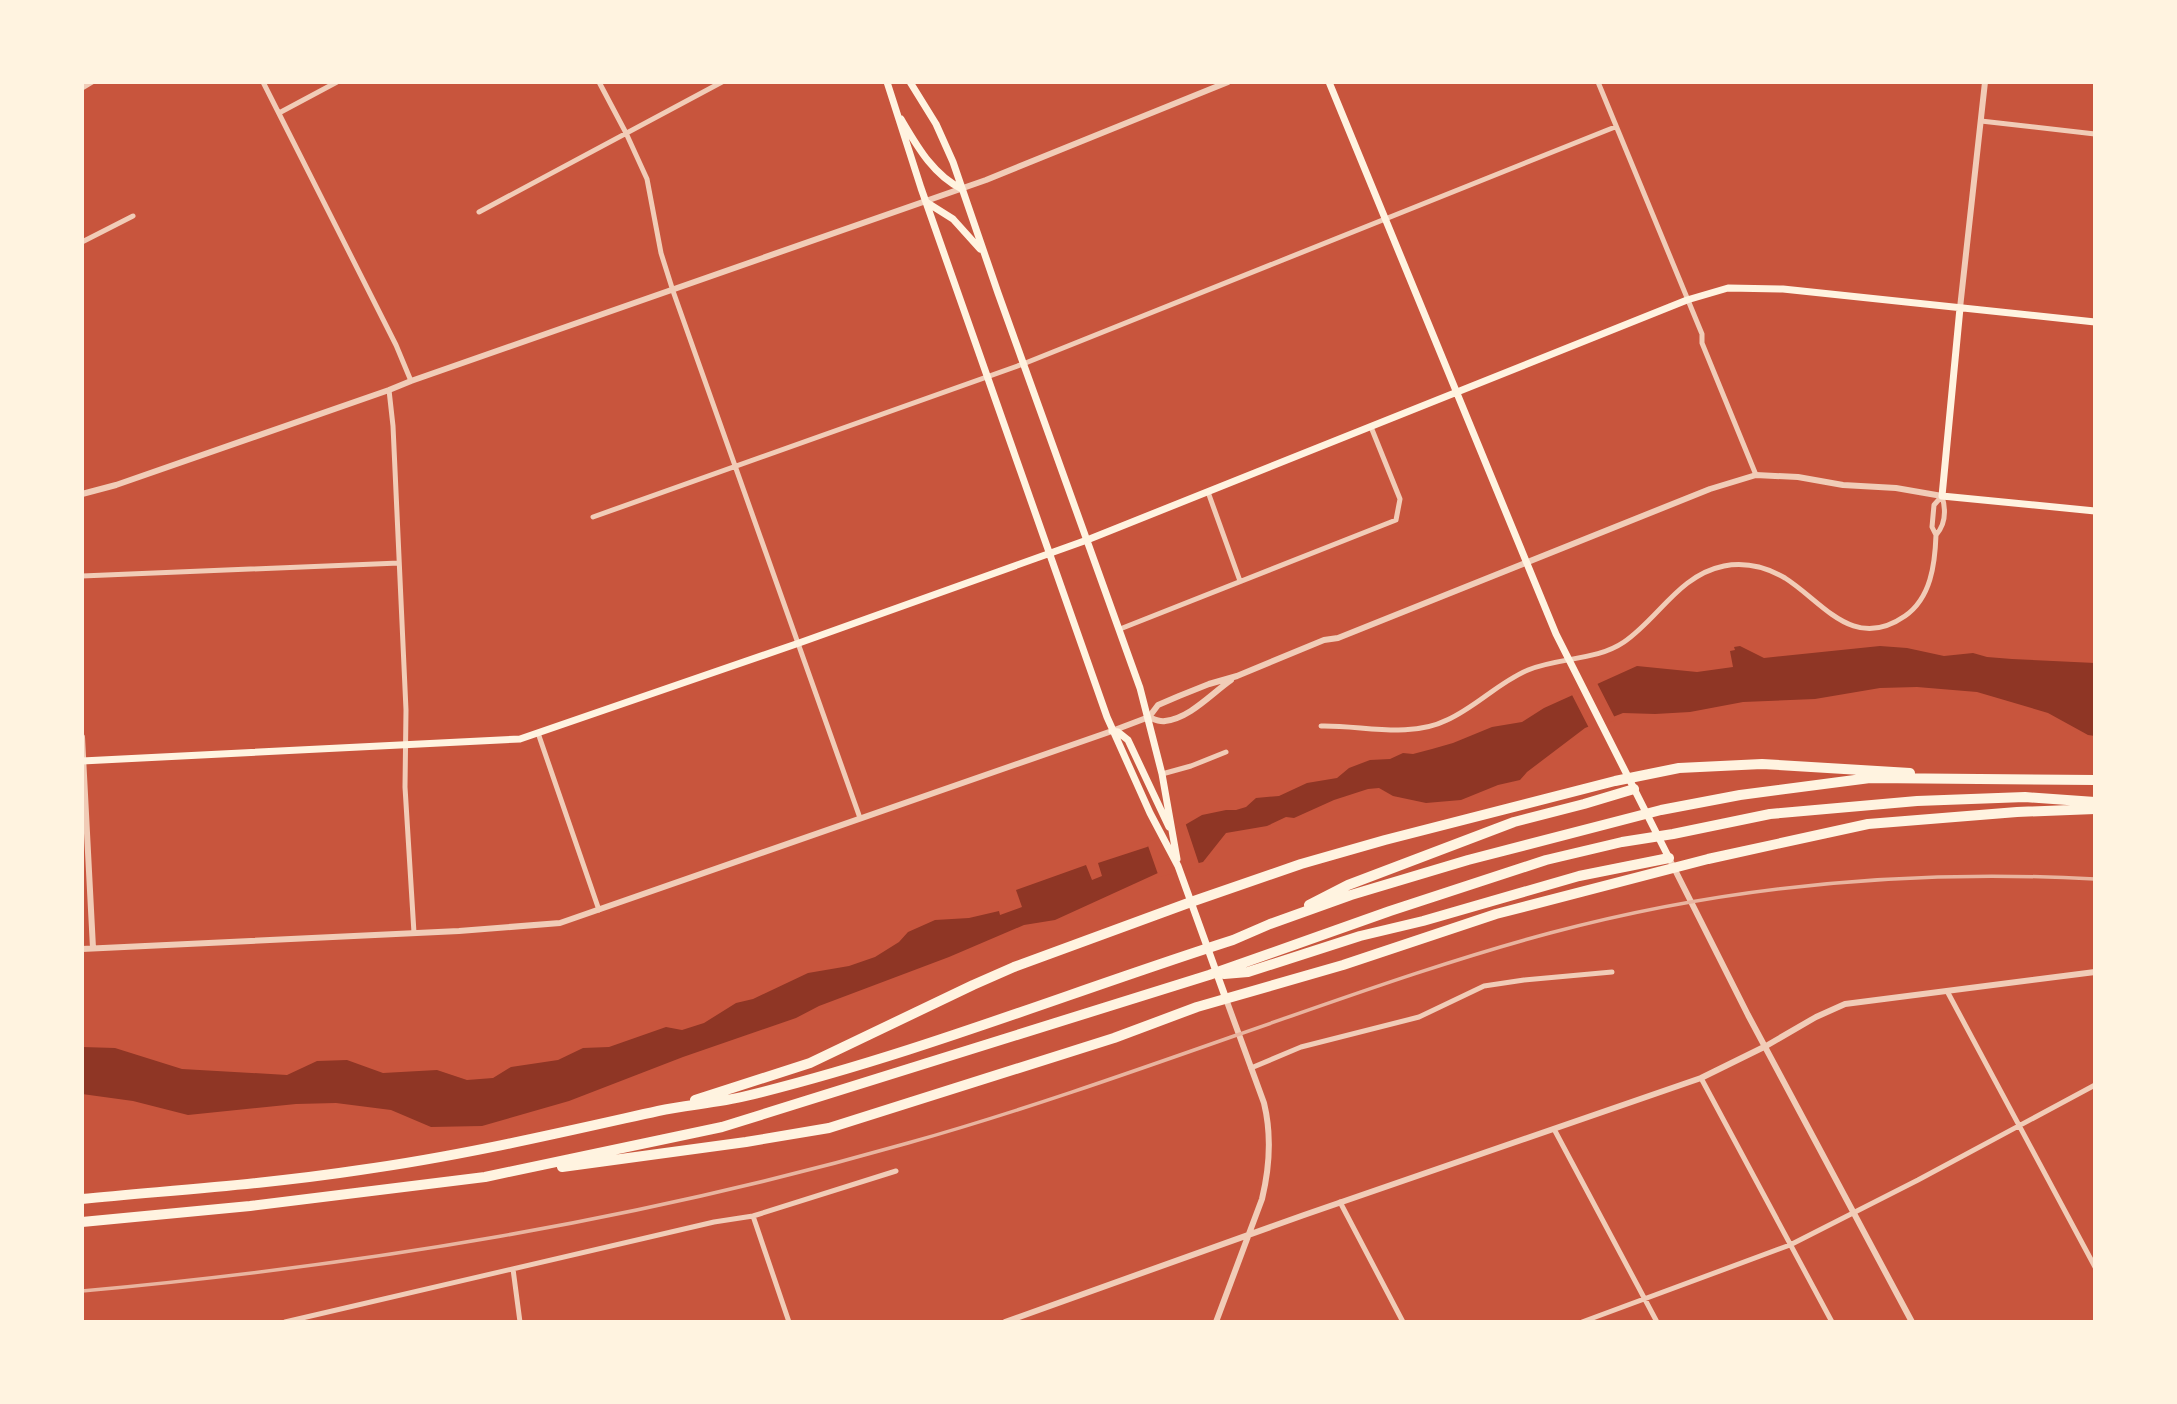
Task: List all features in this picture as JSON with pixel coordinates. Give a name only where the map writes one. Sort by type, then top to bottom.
[{"type":"highway","points":[[663,1110],[810,1063],[974,985],[1191,902],[1301,864],[1615,781],[1679,768],[1762,764],[2005,779]]},
{"type":"highway","points":[[1270,924],[1351,895],[1468,860],[1661,810],[1740,795],[1870,778],[2095,780]]},
{"type":"highway","points":[[82,1199],[359,1171],[457,1155],[663,1110],[744,1097],[885,1058],[1233,940],[1348,885],[1514,822],[1634,789]]},
{"type":"highway","points":[[1245,967],[1536,863],[1622,842],[1770,814],[1904,802],[2025,797],[2095,802]]},
{"type":"highway","points":[[82,1222],[250,1206],[485,1177],[746,1143],[829,1128],[1040,1062],[1197,1007],[1585,890],[1734,853],[1868,824],[2095,808]]},
{"type":"highway","points":[[485,1177],[722,1127],[1209,975],[1423,921],[1579,876],[1669,858]]},
{"type":"main road","points":[[887,82],[926,201],[1112,731],[1178,866],[1226,999]]},
{"type":"main road","points":[[910,82],[945,143],[1120,629],[1149,718],[1162,774],[1164,808]]},
{"type":"main road","points":[[1329,82],[1556,634],[1669,858]]},
{"type":"main road","points":[[894,106],[929,162],[943,177],[962,188]]},
{"type":"main road","points":[[926,201],[953,219],[984,253]]},
{"type":"main road","points":[[83,761],[520,739],[1050,554],[1336,439],[1457,394],[1687,300],[1720,290],[1764,287],[2095,322]]},
{"type":"main road","points":[[1960,308],[1942,496],[2095,511]]},
{"type":"main road","points":[[1112,731],[1128,740],[1164,808],[1174,837],[1178,866]]},
{"type":"street","points":[[82,88],[92,82]]},
{"type":"street","points":[[263,82],[397,345],[411,381]]},
{"type":"street","points":[[279,113],[337,82]]},
{"type":"street","points":[[599,82],[646,179],[673,291],[860,818]]},
{"type":"street","points":[[479,212],[722,82]]},
{"type":"street","points":[[82,494],[116,485],[926,201],[1228,82]]},
{"type":"street","points":[[1598,82],[1702,334],[1702,343],[1756,475]]},
{"type":"street","points":[[1960,308],[1985,82]]},
{"type":"street","points":[[1981,121],[2095,134]]},
{"type":"street","points":[[593,517],[1023,364],[1615,127]]},
{"type":"street","points":[[82,242],[134,216]]},
{"type":"street","points":[[389,390],[393,426],[406,710],[410,894],[414,933]]},
{"type":"street","points":[[1120,629],[1396,520],[1400,499],[1371,427]]},
{"type":"street","points":[[82,949],[459,931],[560,923],[1149,718],[1158,705],[1209,684],[1237,676],[1324,640],[1338,638],[1747,476],[1798,477],[1942,496]]},
{"type":"street","points":[[1208,492],[1240,581]]},
{"type":"street","points":[[1321,726],[1423,729],[1446,721],[1528,670],[1601,654],[1622,643],[1642,628],[1689,580],[1711,569],[1727,566],[1745,565],[1770,570],[1787,580],[1826,612],[1848,624],[1867,627],[1886,625],[1911,612],[1923,596],[1931,575],[1936,535],[1933,527],[1934,505],[1942,496]]},
{"type":"street","points":[[1936,535],[1942,528],[1945,509],[1942,496]]},
{"type":"street","points":[[82,576],[399,563]]},
{"type":"street","points":[[1149,718],[1162,722],[1178,717],[1237,676]]},
{"type":"street","points":[[538,733],[598,910]]},
{"type":"street","points":[[82,737],[93,948]]},
{"type":"street","points":[[1162,774],[1226,752]]},
{"type":"street","points":[[1669,858],[1719,958],[1912,1322]]},
{"type":"street","points":[[1251,1068],[1301,1046],[1419,1017],[1484,986],[1612,972]]},
{"type":"street","points":[[1005,1322],[1340,1202],[1701,1078],[1845,1004],[2095,972]]},
{"type":"street","points":[[1947,991],[2095,1267]]},
{"type":"street","points":[[1216,1322],[1267,1179],[1270,1149],[1267,1117],[1226,999]]},
{"type":"street","points":[[1701,1078],[1832,1322]]},
{"type":"street","points":[[1582,1322],[1790,1245],[2095,1085]]},
{"type":"street","points":[[1554,1129],[1657,1322]]},
{"type":"street","points":[[285,1322],[714,1222],[753,1216],[896,1171]]},
{"type":"street","points":[[1340,1202],[1403,1322]]},
{"type":"street","points":[[753,1216],[789,1322]]},
{"type":"street","points":[[513,1269],[520,1322]]},
{"type":"shaded area","points":[[1740,646],[1764,658],[1880,646],[1907,648],[1944,656],[1973,653],[1987,657],[2095,663],[2095,736],[2088,735],[2048,713],[1977,692],[1917,687],[1880,688],[1815,699],[1743,702],[1690,712],[1623,713],[1585,728],[1520,780],[1498,785],[1461,800],[1426,803],[1393,796],[1379,788],[1368,789],[1334,800],[1294,818],[1286,817],[1267,826],[1226,833],[1203,862],[1158,873],[1055,920],[1024,925],[949,957],[819,1006],[796,1018],[683,1057],[569,1101],[482,1126],[431,1127],[391,1110],[336,1103],[296,1104],[188,1115],[133,1101],[82,1094],[82,1047],[115,1048],[182,1069],[287,1075],[317,1061],[347,1060],[383,1073],[437,1070],[467,1080],[493,1078],[511,1067],[558,1060],[583,1048],[609,1047],[666,1027],[682,1030],[704,1023],[736,1003],[753,999],[808,973],[849,966],[875,957],[899,942],[908,932],[935,920],[969,918],[999,911],[1000,915],[1022,907],[1016,890],[1086,865],[1092,880],[1102,876],[1098,863],[1147,847],[1202,815],[1236,810],[1246,807],[1256,798],[1279,796],[1307,783],[1337,778],[1349,768],[1370,760],[1390,759],[1403,753],[1413,754],[1453,743],[1492,727],[1522,722],[1544,708],[1637,666],[1697,672],[1733,667],[1730,651]]},
{"type":"pier","points":[[1596,681],[1616,720],[1590,730],[1571,693]]},
{"type":"pier","points":[[1185,822],[1200,867],[1159,877],[1147,843]]},
{"type":"railway","points":[[82,1291],[292,1268],[499,1236],[601,1217],[806,1171],[1031,1106],[1470,956],[1550,933],[1684,903],[1889,879],[2095,879]]}]
